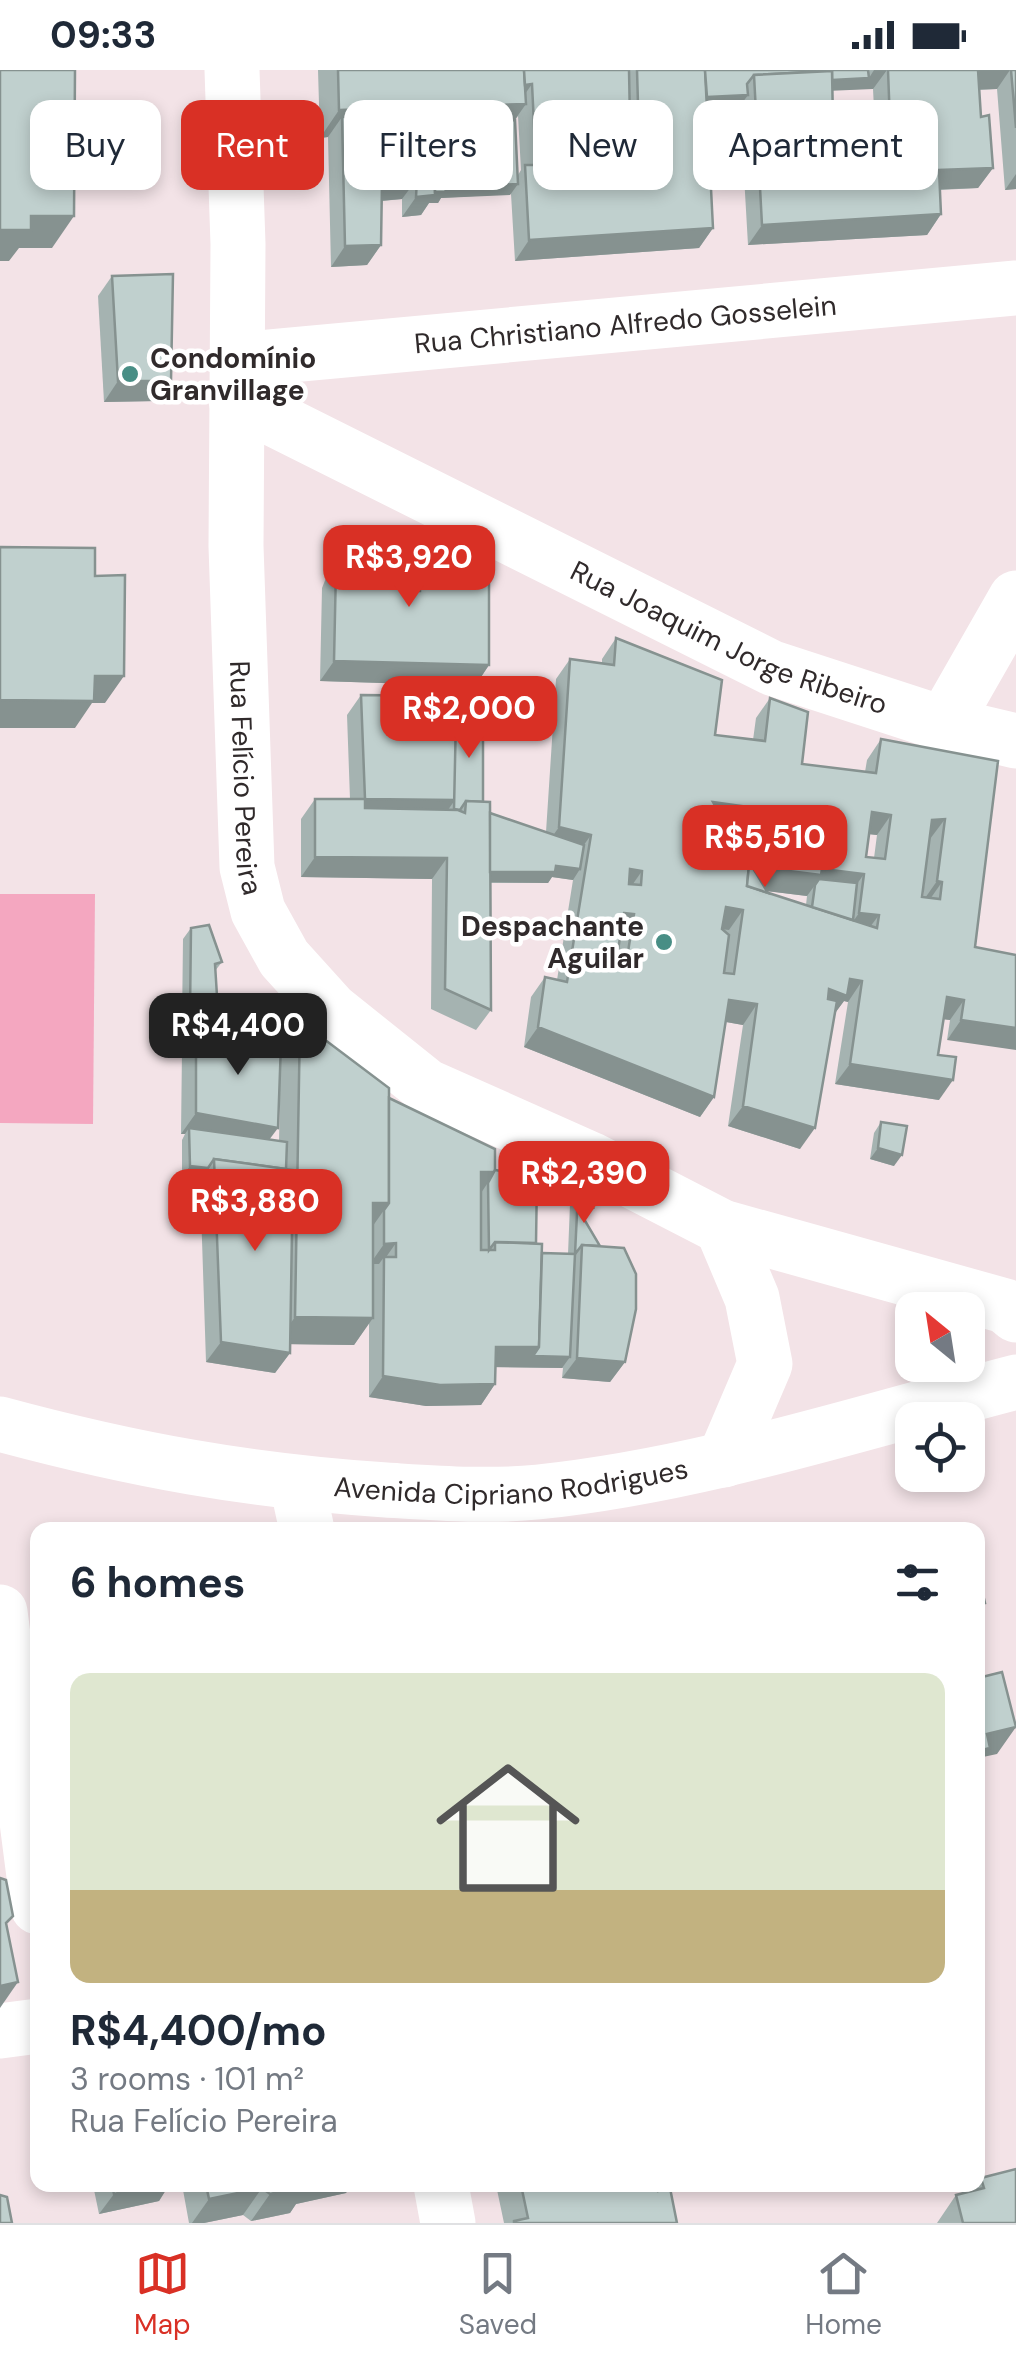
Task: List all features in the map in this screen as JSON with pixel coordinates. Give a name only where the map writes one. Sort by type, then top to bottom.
[{"type":"street","name":"Rua Felício Pereira","points":[[232,70],[236,546],[247,867],[258,911],[284,958],[331,1010],[426,1086],[590,1159],[722,1227],[1005,1306],[1016,1315]]},
{"type":"street","name":"Rua Christiano Alfredo Gosselein","points":[[237,380],[1016,288]]},
{"type":"street","name":"Rua Joaquim Jorge Ribeiro","points":[[237,380],[772,668],[944,724],[1016,740]]},
{"type":"street","points":[[944,724],[1016,598]]},
{"type":"street","points":[[722,1227],[752,1298],[765,1364],[724,1460]]},
{"type":"street","name":"Avenida Cipriano Rodrigues","points":[[0,1424],[302,1507],[432,1493],[535,1492],[724,1460],[1016,1382]]},
{"type":"street","points":[[0,1612],[30,1845]]},
{"type":"street","points":[[0,2030],[30,2027]]},
{"type":"street","points":[[441,2192],[448,2223]]},
{"type":"shaded area","points":[[0,894],[95,894],[93,1124],[0,1123]]},
{"type":"building","points":[[0,70],[75,70],[75,100],[30,100],[30,190],[74,190],[74,216],[31,216],[31,230],[0,230]]},
{"type":"building","points":[[338,70],[524,70],[526,104],[513,104],[513,100],[344,100],[344,110],[339,110]]},
{"type":"building","points":[[524,70],[629,70],[630,100],[533,100],[533,104],[532,84],[525,85]]},
{"type":"building","points":[[637,70],[705,70],[707,100],[693,100],[693,190],[711,190],[713,228],[529,240],[525,165],[533,165],[533,190],[673,190],[673,100],[638,100]]},
{"type":"building","points":[[705,70],[868,70],[869,78],[832,80],[832,71],[754,75],[747,84],[748,95],[707,97]]},
{"type":"building","points":[[888,70],[978,70],[981,117],[989,115],[993,168],[939,170],[941,214],[762,225],[760,190],[938,190],[938,100],[889,100]]},
{"type":"building","points":[[1011,70],[1016,70],[1016,128]]},
{"type":"building","points":[[832,71],[833,100],[755,100],[754,75]]},
{"type":"building","points":[[342,117],[344,190],[382,190],[381,245],[345,246]]},
{"type":"building","points":[[513,120],[518,184],[513,184]]},
{"type":"building","points":[[416,190],[435,190],[435,195],[416,197]]},
{"type":"building","name":"Condomínio Granvillage","points":[[173,274],[171,381],[118,381],[112,276]]},
{"type":"building","points":[[365,533],[423,570],[409,591],[428,587],[427,548],[489,577],[489,665],[334,661],[336,568],[340,558],[355,549]]},
{"type":"building","points":[[0,547],[95,548],[95,576],[125,575],[124,676],[95,676],[94,701],[0,700]]},
{"type":"building","points":[[616,638],[722,680],[715,735],[765,741],[770,698],[808,712],[802,764],[876,773],[881,739],[998,761],[975,947],[1016,955],[1016,1028],[961,1020],[964,1000],[947,997],[938,1055],[956,1057],[953,1080],[850,1064],[862,981],[850,979],[847,996],[829,989],[828,999],[837,1001],[815,1128],[743,1106],[757,1004],[729,1000],[714,1097],[538,1027],[545,977],[567,982],[591,835],[559,827],[570,659],[614,665]],"holes":[[[713,802],[756,808],[756,814],[780,817],[773,869],[821,875],[822,869],[864,874],[859,913],[879,915],[877,928],[747,886],[749,865]],[[872,812],[891,815],[885,859],[866,857]],[[945,819],[937,881],[942,882],[940,899],[922,897],[932,820]],[[630,869],[642,871],[641,885],[629,884]],[[726,907],[743,910],[734,974],[724,973],[729,935],[722,929]],[[624,913],[634,914],[628,952],[618,950]]]},
{"type":"building","points":[[361,695],[457,696],[455,800],[365,799]]},
{"type":"building","points":[[456,716],[483,717],[483,802],[466,801],[460,810],[454,809]]},
{"type":"building","points":[[315,799],[365,799],[365,808],[465,813],[466,801],[490,802],[491,1010],[445,989],[447,858],[315,857]]},
{"type":"building","points":[[490,813],[584,845],[580,869],[556,866],[555,872],[490,872]]},
{"type":"building","points":[[720,813],[750,817],[745,855],[768,893],[747,886],[749,865]]},
{"type":"building","points":[[819,879],[857,883],[853,920],[812,907]]},
{"type":"building","points":[[209,925],[222,962],[215,964],[218,1012],[190,1011],[191,928]]},
{"type":"building","points":[[300,1021],[389,1088],[389,1203],[373,1203],[373,1318],[295,1317]]},
{"type":"building","points":[[196,1030],[281,1043],[278,1128],[196,1113]]},
{"type":"building","points":[[389,1098],[495,1149],[495,1172],[481,1172],[481,1250],[495,1250],[495,1242],[542,1244],[539,1347],[496,1347],[495,1384],[440,1385],[383,1376],[384,1257],[396,1257],[396,1243],[384,1244],[384,1210],[389,1203]]},
{"type":"building","points":[[881,1122],[907,1126],[902,1155],[878,1148]]},
{"type":"building","points":[[189,1128],[287,1142],[286,1169],[214,1159],[208,1168],[190,1166]]},
{"type":"building","points":[[214,1159],[293,1170],[290,1353],[221,1342]]},
{"type":"building","points":[[495,1170],[537,1177],[536,1243],[495,1242],[489,1250],[488,1183]]},
{"type":"building","points":[[578,1193],[593,1208],[581,1214],[600,1246],[582,1245],[575,1254]]},
{"type":"building","points":[[582,1245],[624,1248],[636,1274],[636,1309],[625,1362],[577,1358]]},
{"type":"building","points":[[542,1253],[575,1254],[570,1357],[533,1356],[539,1347]]},
{"type":"building","points":[[1002,1672],[1016,1727],[987,1734],[990,1748],[985,1749],[985,1676]]},
{"type":"building","points":[[0,1878],[6,1880],[13,1916],[6,1923],[18,1982],[0,1986]]},
{"type":"building","points":[[1016,2169],[1016,2223],[963,2223],[956,2195],[985,2192],[985,2177]]},
{"type":"building","points":[[208,2192],[243,2192],[209,2199]]},
{"type":"building","points":[[522,2192],[671,2192],[677,2223],[514,2223],[528,2218]]},
{"type":"building","points":[[0,2195],[7,2197],[12,2223],[0,2223]]},
{"type":"place","name":"Condomínio Granvillage","points":[[130,374]]},
{"type":"place","name":"Despachante Aguilar","points":[[664,942]]}]
